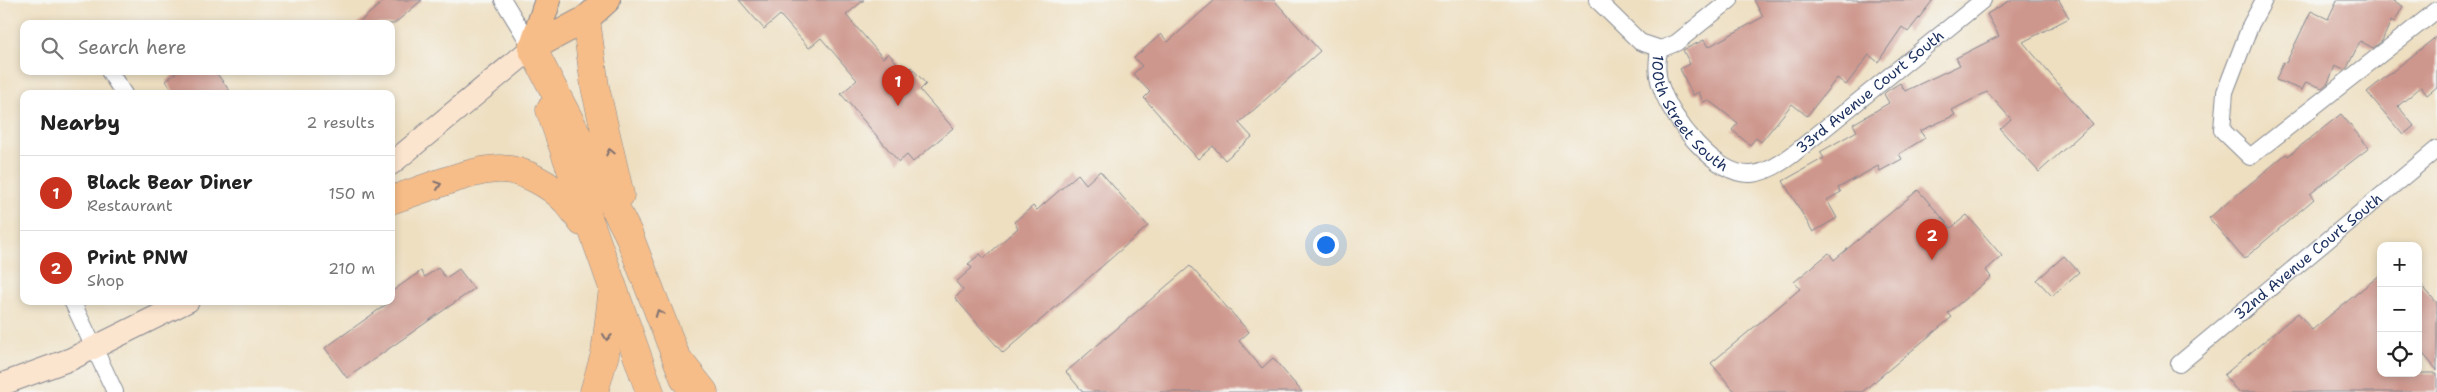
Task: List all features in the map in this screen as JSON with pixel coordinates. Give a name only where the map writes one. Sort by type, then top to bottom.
[{"type":"highway","points":[[586,19],[595,87],[628,233]]},
{"type":"highway","points":[[532,48],[628,233],[690,392]]},
{"type":"highway","points":[[532,48],[555,128],[650,392]]},
{"type":"highway","points":[[395,199],[478,172],[502,169],[534,178],[566,200],[596,242]]},
{"type":"highway","points":[[594,392],[605,354],[613,288]]},
{"type":"highway","points":[[677,358],[704,392]]},
{"type":"main road","points":[[532,48],[548,0]]},
{"type":"main road","points":[[395,161],[532,48],[586,19],[607,0]]},
{"type":"main road","points":[[0,385],[94,349],[180,305]]},
{"type":"street","points":[[503,0],[532,48]]},
{"type":"street","name":"100th Street South","points":[[1598,0],[1636,38],[1648,46],[1659,49],[1657,67],[1661,89],[1685,128],[1703,150],[1731,170],[1752,174]]},
{"type":"street","points":[[1659,49],[1676,43],[1730,0]]},
{"type":"street","name":"33rd Avenue Court South","points":[[1752,174],[1779,164],[1792,155],[1983,0]]},
{"type":"street","points":[[2264,0],[2251,24],[2225,92],[2222,130],[2250,157],[2437,10]]},
{"type":"street","points":[[112,75],[121,90]]},
{"type":"street","name":"32nd Avenue Court South","points":[[2179,364],[2437,149]]},
{"type":"street","points":[[74,305],[115,392]]},
{"type":"building","points":[[385,0],[422,0],[395,23],[395,20],[362,20]]},
{"type":"building","points":[[739,0],[864,0],[846,15],[883,58],[888,53],[905,72],[911,67],[926,84],[920,90],[953,128],[913,162],[907,155],[899,162],[841,94],[857,80],[821,38],[809,48],[780,15],[764,29]]},
{"type":"building","points":[[1215,0],[1274,0],[1320,51],[1239,123],[1252,137],[1225,160],[1213,146],[1198,159],[1144,98],[1150,92],[1133,74],[1142,66],[1134,58],[1161,34],[1168,42]]},
{"type":"building","points":[[1754,0],[1933,0],[1908,32],[1902,27],[1878,62],[1869,55],[1846,85],[1837,78],[1807,116],[1792,104],[1761,142],[1756,138],[1750,145],[1732,130],[1738,123],[1708,100],[1703,102],[1699,92],[1693,95],[1680,69],[1690,64],[1683,50],[1704,40],[1708,47],[1763,17]]},
{"type":"building","points":[[2011,0],[2059,0],[2069,18],[2023,42],[2092,124],[2039,172],[2000,129],[2011,119],[1987,92],[1952,110],[1955,115],[1920,131],[1925,138],[1899,154],[1902,159],[1880,171],[1878,166],[1838,188],[1841,192],[1827,200],[1837,218],[1813,232],[1783,181],[1824,158],[1820,152],[1857,131],[1853,124],[1889,103],[1884,94],[1887,91],[1900,83],[1905,91],[1960,65],[1956,58],[1999,36],[1987,14]]},
{"type":"building","points":[[2337,0],[2391,0],[2403,6],[2394,23],[2391,21],[2382,41],[2373,48],[2360,41],[2347,68],[2344,70],[2335,66],[2328,83],[2322,88],[2306,82],[2302,90],[2276,80],[2283,62],[2286,63],[2311,11],[2328,19]]},
{"type":"building","points":[[2437,36],[2437,87],[2427,95],[2421,87],[2398,106],[2414,126],[2403,135],[2367,92]]},
{"type":"building","points":[[173,75],[218,75],[229,90],[172,90],[166,81]]},
{"type":"building","points":[[2341,114],[2369,148],[2310,194],[2314,199],[2244,259],[2209,218],[2286,154],[2288,156]]},
{"type":"building","points":[[1100,171],[1148,226],[1003,353],[955,298],[963,290],[956,282],[972,268],[968,264],[980,254],[984,258],[1018,228],[1014,222],[1033,206],[1037,210],[1078,174],[1086,184]]},
{"type":"building","points":[[1918,190],[1951,228],[1967,215],[2002,256],[1986,270],[1991,277],[1948,313],[1952,317],[1862,392],[1735,392],[1711,363],[1800,289],[1794,282],[1829,253],[1834,260]]},
{"type":"building","points":[[2064,256],[2079,272],[2052,296],[2037,280]]},
{"type":"building","points":[[1190,266],[1249,332],[1239,341],[1262,368],[1273,358],[1302,392],[1083,392],[1066,372]]},
{"type":"building","points":[[438,268],[446,278],[459,269],[474,289],[347,378],[325,348],[385,305],[395,305],[395,289],[421,271],[425,277]]},
{"type":"building","points":[[2377,277],[2377,377],[2422,377],[2422,373],[2437,373],[2437,392],[2238,392],[2224,375],[2298,313],[2312,330]]},
{"type":"building","points":[[2422,286],[2437,303],[2437,370],[2422,353]]},
{"type":"place","name":"Black Bear Diner","points":[[898,106]]},
{"type":"place","name":"Print PNW","points":[[1932,260]]}]
